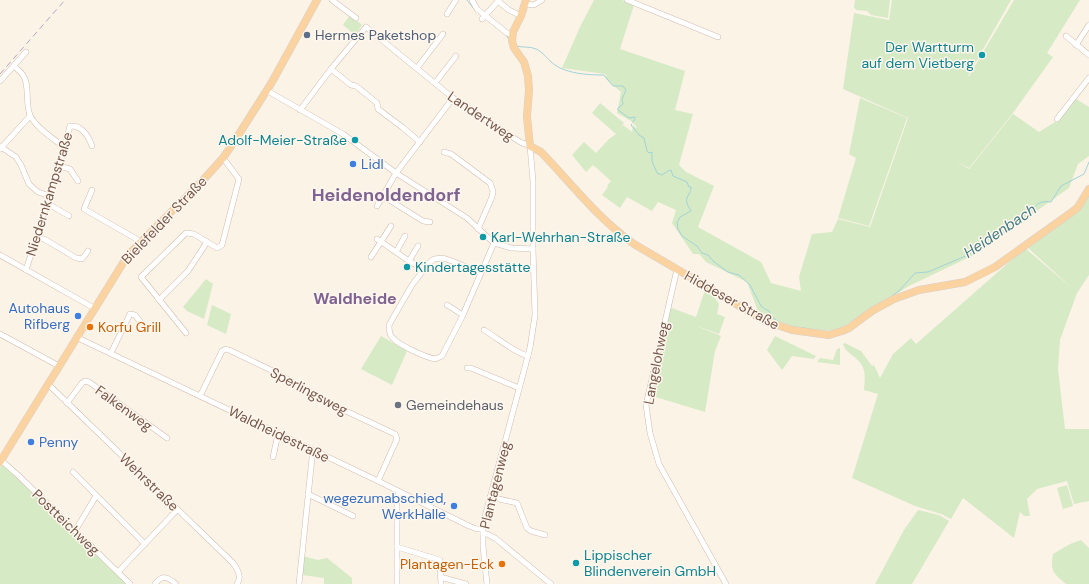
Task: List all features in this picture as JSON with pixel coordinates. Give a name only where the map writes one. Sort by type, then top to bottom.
[{"type":"main road","name":"Bielefelder Straße","points":[[1,461],[124,260],[140,241],[191,193],[223,158],[248,122],[317,0]]},
{"type":"main road","points":[[525,2],[512,40],[524,62],[528,76],[529,90],[527,116],[530,146]]},
{"type":"main road","name":"Hiddeser Straße","points":[[530,146],[541,152],[598,214],[617,232],[634,244],[753,314],[773,324],[802,332],[829,335],[849,328],[872,311],[894,299],[919,290],[965,282],[995,267],[1072,212],[1078,207],[1089,189]]},
{"type":"street","points":[[332,0],[356,18]]},
{"type":"street","points":[[447,14],[456,0]]},
{"type":"street","points":[[472,0],[484,17],[507,33],[512,40]]},
{"type":"street","points":[[525,2],[534,5],[542,0]]},
{"type":"street","points":[[627,0],[718,37]]},
{"type":"street","points":[[484,17],[499,1],[509,10],[521,16]]},
{"type":"street","points":[[1076,45],[1089,25]]},
{"type":"street","name":"Landertweg","points":[[331,69],[366,26],[453,98],[520,142],[530,146]]},
{"type":"street","points":[[417,68],[443,34]]},
{"type":"street","points":[[1066,36],[1089,55]]},
{"type":"street","points":[[0,81],[26,52]]},
{"type":"street","name":"Landertweg","points":[[435,83],[456,56]]},
{"type":"street","points":[[14,66],[23,75],[26,82],[26,101],[30,116],[46,133],[64,147]]},
{"type":"street","points":[[300,110],[331,69],[377,103],[378,109],[420,142]]},
{"type":"street","points":[[1057,118],[1089,78]]},
{"type":"street","points":[[266,90],[343,134],[396,173],[467,218],[494,242],[512,248],[533,249]]},
{"type":"street","points":[[377,206],[396,173],[453,98]]},
{"type":"street","points":[[30,116],[1,148],[16,157],[29,184],[38,192],[50,196]]},
{"type":"street","name":"Niedernkampstraße","points":[[26,270],[50,196],[70,126],[83,130],[88,136],[92,146]]},
{"type":"street","name":"Plantagenweg","points":[[487,584],[482,532],[490,497],[533,340],[535,320],[530,146]]},
{"type":"street","points":[[444,152],[451,154],[490,183],[493,191],[492,197],[478,229]]},
{"type":"street","points":[[186,333],[141,277],[186,233],[194,234],[217,248],[222,245],[240,179],[223,158]]},
{"type":"street","points":[[59,166],[70,170],[78,181]]},
{"type":"street","points":[[92,190],[84,209],[140,241]]},
{"type":"street","points":[[383,196],[423,221],[430,222]]},
{"type":"street","points":[[47,203],[69,216]]},
{"type":"street","points":[[371,257],[379,241],[391,226]]},
{"type":"street","points":[[396,252],[406,236]]},
{"type":"street","points":[[36,238],[44,239],[76,258],[82,259],[88,251]]},
{"type":"street","points":[[379,241],[424,269]]},
{"type":"street","points":[[159,300],[188,271],[207,242]]},
{"type":"street","points":[[481,273],[443,258],[434,259],[429,263],[412,285],[389,325],[391,337],[410,348],[435,359],[442,356],[463,315],[481,273],[494,242]]},
{"type":"street","points":[[409,261],[418,246]]},
{"type":"street","points":[[0,255],[94,308]]},
{"type":"street","name":"Langelohweg","points":[[677,269],[646,405],[650,433],[659,464],[726,584]]},
{"type":"street","points":[[447,305],[463,315]]},
{"type":"street","points":[[111,353],[130,314],[135,315],[142,324]]},
{"type":"street","points":[[484,330],[500,338],[505,344],[528,356]]},
{"type":"street","points":[[0,334],[59,366]]},
{"type":"street","name":"Waldheidestraße","points":[[76,337],[495,538],[551,584]]},
{"type":"street","name":"Sperlingsweg","points":[[200,396],[222,351],[226,349],[273,371],[333,405],[395,434],[396,439],[378,481]]},
{"type":"street","points":[[467,368],[482,372],[519,388]]},
{"type":"street","name":"Falkenweg","points":[[67,402],[82,383],[85,381],[89,382],[167,438]]},
{"type":"street","name":"Wehrstraße","points":[[48,384],[233,563],[240,576],[240,580],[237,584]]},
{"type":"street","points":[[273,457],[278,434]]},
{"type":"street","points":[[299,584],[312,458],[314,451]]},
{"type":"street","name":"Postteichweg","points":[[1,461],[19,476],[130,584]]},
{"type":"street","points":[[73,472],[145,544]]},
{"type":"street","points":[[397,584],[397,499],[399,492]]},
{"type":"street","points":[[308,494],[353,516]]},
{"type":"street","points":[[75,531],[96,496]]},
{"type":"street","points":[[490,497],[517,503],[527,528],[531,531],[545,535]]},
{"type":"street","points":[[118,572],[177,510]]},
{"type":"street","points":[[397,547],[440,560],[440,584]]},
{"type":"street","points":[[155,584],[158,580],[165,577],[176,584]]},
{"type":"street","points":[[440,577],[466,584]]},
{"type":"green space","points":[[594,0],[622,0],[634,5],[620,49],[685,71],[675,110],[693,114],[679,165],[686,172],[714,186],[698,227],[761,262],[771,283],[801,291],[799,277],[812,234],[832,232],[838,219],[870,227],[908,118],[843,89],[854,13],[889,20],[892,0],[1011,0],[969,76],[1014,0],[1080,0],[1047,53],[1053,57],[1013,113],[969,168],[955,160],[969,169],[1013,114],[1039,132],[1058,120],[1076,99],[1089,107],[1089,156],[1078,164],[1069,188],[976,254],[909,286],[836,331],[799,329],[759,314],[747,282],[706,262],[699,254],[693,254],[672,223],[676,210],[658,202],[652,211],[627,197],[620,208],[602,195],[611,181],[593,165],[586,172],[572,155],[584,142],[596,153],[616,134],[592,113],[600,103],[624,123],[616,133],[623,125],[632,132],[633,125],[636,128],[637,127],[631,121],[617,113],[621,92],[607,80],[604,76],[607,76],[605,74],[562,68]]},
{"type":"green space","points":[[855,0],[890,0],[888,18],[871,15],[867,11],[856,10],[854,7]]},
{"type":"green space","points":[[350,15],[362,25],[355,35],[343,25]]},
{"type":"green space","points":[[860,98],[907,118],[869,226],[838,218],[856,158],[849,154]]},
{"type":"green space","points":[[1089,192],[1089,275],[1077,293],[1060,340],[1058,369],[1065,429],[1089,429],[1089,501],[1074,504],[1067,481],[1037,489],[1027,499],[1030,516],[1024,516],[1020,512],[1014,538],[963,498],[951,519],[941,514],[915,506],[852,478],[878,394],[864,390],[865,375],[863,367],[858,360],[847,351],[843,344],[845,343],[861,351],[872,366],[874,365],[880,378],[893,354],[911,338],[916,344],[1025,248],[1073,289],[1027,247],[1079,207]]},
{"type":"green space","points":[[206,279],[213,284],[204,319],[187,311],[183,307]]},
{"type":"green space","points":[[705,290],[713,295],[719,304],[717,314],[725,317],[719,334],[694,325],[721,336],[715,351],[705,412],[649,395],[669,307],[696,317]]},
{"type":"green space","points":[[212,305],[231,314],[226,334],[207,325]]},
{"type":"green space","points":[[381,336],[407,351],[392,385],[361,369]]},
{"type":"green space","points":[[775,336],[816,356],[814,359],[792,356],[782,370],[767,350]]},
{"type":"green space","points":[[840,348],[840,365],[817,362],[820,358],[833,360],[837,349]]},
{"type":"green space","points":[[2,464],[126,584],[0,584],[0,468]]},
{"type":"green space","points":[[1067,485],[1073,506],[1063,509],[1057,488]]},
{"type":"green space","points":[[918,510],[939,515],[949,521],[912,584],[875,584],[904,530]]},
{"type":"green space","points":[[1081,540],[1089,548],[1089,584],[1066,584],[1055,574],[1052,568],[1053,554],[1070,544]]},
{"type":"green space","points":[[303,556],[318,560],[327,558],[352,578],[352,584],[324,584],[324,578],[302,575]]},
{"type":"waterway","name":"Heidenbach","points":[[467,0],[474,9]]},
{"type":"waterway","name":"Heidenbach","points":[[493,25],[500,30]]},
{"type":"waterway","name":"Heidenbach","points":[[506,35],[510,41]]},
{"type":"waterway","name":"Heidenbach","points":[[517,46],[536,49],[560,68],[572,72],[604,75],[613,86],[623,86],[626,90],[622,99],[623,104],[618,108],[618,110],[629,118],[635,117],[633,122]]},
{"type":"waterway","name":"Heidenbach","points":[[632,124],[631,125],[639,135],[644,138],[647,151],[649,153],[652,152],[652,161],[657,173],[662,175],[671,170],[673,176],[687,182],[689,187],[691,187],[687,197],[688,206],[691,211],[680,217],[677,223],[678,229],[682,236],[697,246],[702,253],[708,255],[713,261],[728,272],[739,275],[750,285],[761,306],[769,311],[772,317],[780,323]]},
{"type":"waterway","name":"Heidenbach","points":[[892,296],[900,290],[915,273],[928,272],[968,255],[1006,225],[1034,208],[1039,203],[1051,202],[1061,186],[1084,174],[1089,162]]},
{"type":"waterway","name":"Heidenbach","points":[[792,327],[805,328]]},
{"type":"railway","points":[[0,74],[65,0]]},
{"type":"place","name":"Hermes Paketshop","points":[[307,35]]},
{"type":"place","name":"Der Wartturm auf dem Vietberg","points":[[982,55]]},
{"type":"place","name":"Adolf-Meier-Straße","points":[[355,140]]},
{"type":"place","name":"Lidl","points":[[353,164]]},
{"type":"place","name":"Karl-Wehrhan-Straße","points":[[483,237]]},
{"type":"place","name":"Kindertagesstätte","points":[[407,267]]},
{"type":"place","name":"Autohaus Rifberg","points":[[78,316]]},
{"type":"place","name":"Korfu Grill","points":[[90,327]]},
{"type":"place","name":"Gemeindehaus","points":[[398,405]]},
{"type":"place","name":"Penny","points":[[31,442]]},
{"type":"place","name":"wegezumabschied, WerkHalle","points":[[454,506]]},
{"type":"place","name":"Lippischer Blindenverein GmbH","points":[[576,563]]},
{"type":"place","name":"Plantagen-Eck","points":[[502,564]]},
{"type":"district","name":"Heidenoldendorf","points":[[386,195]]},
{"type":"district","name":"Waldheide","points":[[355,298]]}]
